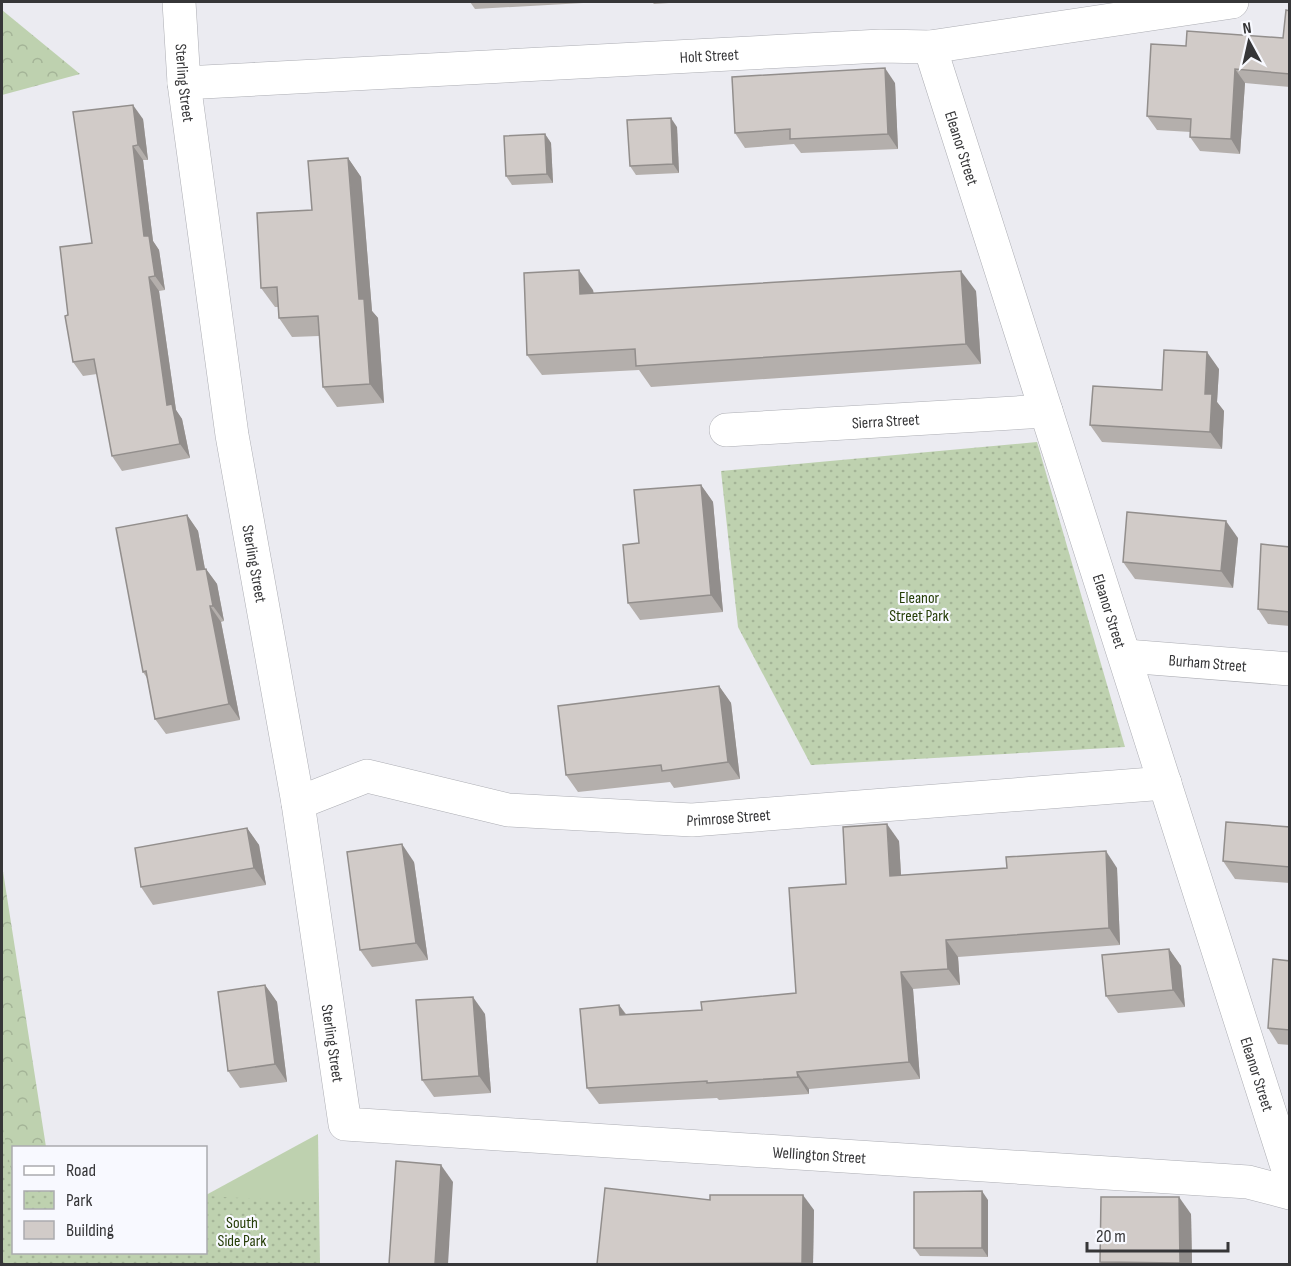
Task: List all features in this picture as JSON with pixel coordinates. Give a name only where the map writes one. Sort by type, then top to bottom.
[{"type":"street","name":"Sterling Street","points":[[180,2],[184,83],[232,435],[298,803],[345,1124]]},
{"type":"street","name":"Holt Street","points":[[184,83],[881,45],[930,46],[1232,2]]},
{"type":"street","name":"Eleanor Street","points":[[930,46],[1290,1176]]},
{"type":"street","name":"Sierra Street","points":[[726,430],[1046,411]]},
{"type":"street","name":"Burham Street","points":[[1126,656],[1290,669]]},
{"type":"street","name":"Primrose Street","points":[[298,803],[367,776],[508,810],[692,820],[1165,783]]},
{"type":"street","name":"Wellington Street","points":[[345,1124],[1248,1182],[1290,1193]]},
{"type":"green space","points":[[2,10],[80,74],[2,95]]},
{"type":"green space","name":"Eleanor Street Park","points":[[1037,442],[1125,747],[811,765],[738,627],[721,471]]},
{"type":"green space","points":[[2,865],[46,1146],[12,1146],[12,1254],[207,1252],[245,1264],[9,1264],[2,1230]]},
{"type":"green space","name":"South Side Park","points":[[2,1123],[12,1176],[12,1254],[207,1254],[207,1196],[318,1202],[319,1264],[2,1264]]},
{"type":"green space","points":[[318,1134],[320,1264],[245,1264],[207,1208],[207,1194]]},
{"type":"building","points":[[1286,10],[1290,11],[1290,74],[1235,69],[1231,139],[1190,137],[1191,119],[1147,116],[1151,44],[1186,46],[1187,31],[1283,38]]},
{"type":"building","points":[[885,68],[888,134],[790,139],[790,129],[735,133],[732,77]]},
{"type":"building","points":[[133,105],[138,145],[133,146],[144,236],[149,236],[155,276],[149,277],[167,405],[172,404],[180,444],[112,456],[94,359],[73,362],[65,316],[68,315],[60,247],[92,243],[73,112]]},
{"type":"building","points":[[671,118],[673,164],[630,166],[627,120]]},
{"type":"building","points":[[545,134],[547,174],[506,176],[504,136]]},
{"type":"building","points":[[348,158],[359,299],[364,299],[370,384],[323,387],[318,316],[279,318],[277,287],[261,288],[257,213],[312,210],[308,161]]},
{"type":"building","points":[[579,270],[580,294],[961,271],[966,344],[636,366],[635,349],[527,355],[524,273]]},
{"type":"building","points":[[1164,350],[1207,352],[1205,394],[1212,394],[1210,432],[1090,425],[1093,386],[1162,390]]},
{"type":"building","points":[[701,485],[711,595],[628,603],[623,545],[639,543],[634,490]]},
{"type":"building","points":[[1127,512],[1226,521],[1221,571],[1123,562]]},
{"type":"building","points":[[187,515],[197,570],[206,569],[213,606],[210,606],[229,704],[155,719],[146,671],[143,672],[116,528]]},
{"type":"building","points":[[1261,544],[1290,547],[1290,612],[1258,609]]},
{"type":"building","points":[[719,686],[728,762],[662,771],[661,765],[566,775],[558,706]]},
{"type":"building","points":[[1226,822],[1290,827],[1290,867],[1223,861]]},
{"type":"building","points":[[887,824],[890,876],[1007,868],[1006,857],[1106,851],[1109,928],[946,940],[948,969],[901,972],[909,1062],[797,1072],[798,1077],[587,1088],[580,1009],[619,1005],[620,1015],[702,1010],[701,1002],[796,993],[789,888],[846,884],[843,827]]},
{"type":"building","points":[[247,828],[254,868],[141,887],[135,848]]},
{"type":"building","points":[[402,844],[416,943],[360,950],[347,852]]},
{"type":"building","points":[[1169,949],[1173,990],[1106,996],[1102,955]]},
{"type":"building","points":[[1273,959],[1290,961],[1290,1030],[1268,1028]]},
{"type":"building","points":[[265,985],[275,1064],[228,1071],[218,992]]},
{"type":"building","points":[[473,997],[479,1076],[422,1080],[416,1000]]},
{"type":"building","points":[[396,1161],[441,1165],[435,1264],[389,1264]]},
{"type":"building","points":[[605,1188],[710,1200],[710,1195],[803,1195],[802,1263],[597,1264]]},
{"type":"building","points":[[982,1191],[982,1248],[914,1248],[914,1192]]},
{"type":"building","points":[[1101,1197],[1179,1197],[1180,1263],[1100,1262]]}]
